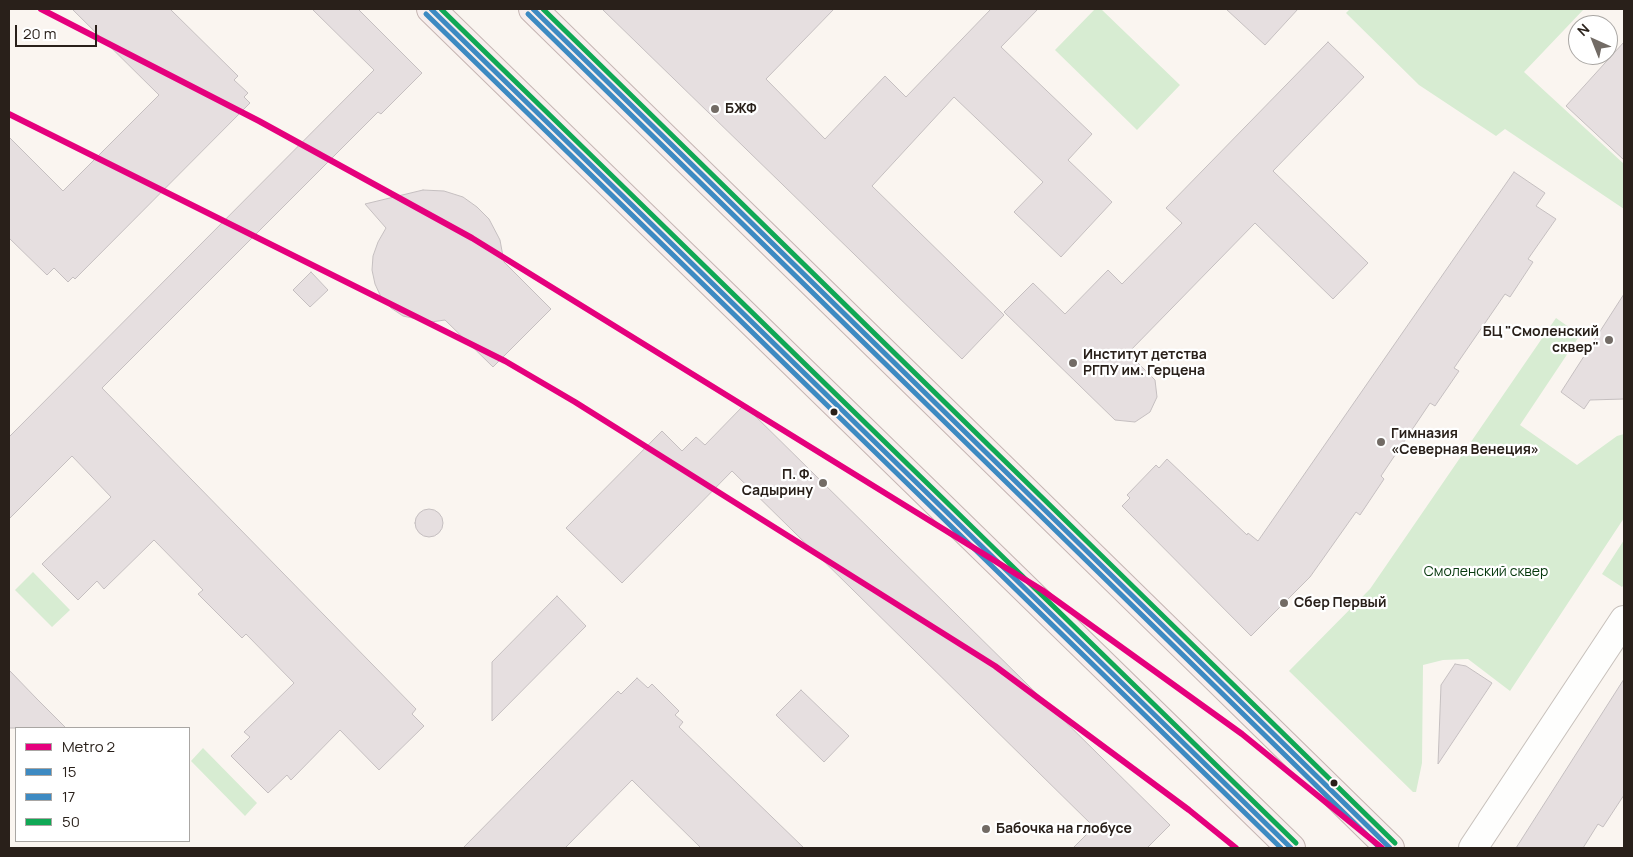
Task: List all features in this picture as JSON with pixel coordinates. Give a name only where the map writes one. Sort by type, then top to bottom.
[{"type":"main road","points":[[431,9],[1291,848]]},
{"type":"main road","points":[[533,9],[1390,848]]},
{"type":"street","points":[[1474,848],[1624,620]]},
{"type":"green space","points":[[1095,9],[1101,9],[1180,85],[1137,130],[1055,50]]},
{"type":"green space","points":[[1350,9],[1584,9],[1578,15],[1568,15],[1568,26],[1524,72],[1624,164],[1624,209],[1505,129],[1496,136],[1419,85],[1346,13]]},
{"type":"green space","name":"Смоленский сквер","points":[[1556,318],[1580,335],[1520,425],[1577,465],[1617,436],[1624,434],[1624,518],[1510,691],[1468,659],[1443,660],[1423,665],[1422,763],[1416,792],[1413,792],[1289,671],[1370,589]]},
{"type":"green space","points":[[1624,540],[1624,585],[1622,587],[1602,574]]},
{"type":"green space","points":[[33,572],[70,610],[52,627],[15,590]]},
{"type":"green space","points":[[203,748],[257,803],[245,816],[191,761]]},
{"type":"building","points":[[72,9],[170,9],[238,76],[234,80],[248,93],[244,97],[250,103],[75,279],[73,277],[68,282],[54,268],[47,275],[9,238],[9,137],[63,191],[159,95]]},
{"type":"building","points":[[312,9],[358,9],[422,73],[381,114],[378,112],[102,388],[416,709],[412,714],[424,726],[379,770],[340,730],[291,780],[287,775],[268,793],[231,756],[250,737],[244,732],[294,683],[246,634],[242,638],[198,594],[203,590],[154,540],[104,589],[97,581],[78,600],[42,564],[111,497],[72,456],[9,519],[9,437],[374,70]]},
{"type":"building","points":[[602,9],[834,9],[766,79],[825,139],[885,76],[906,97],[991,9],[1038,9],[1001,47],[1092,134],[1068,160],[1112,202],[1061,257],[1014,212],[1043,182],[954,97],[872,186],[1004,315],[962,359]]},
{"type":"building","points":[[1226,9],[1298,9],[1265,45]]},
{"type":"building","points":[[1328,42],[1364,77],[1273,171],[1368,263],[1333,299],[1255,223],[1128,353],[1155,380],[1157,397],[1150,412],[1135,422],[1115,420],[1004,312],[1033,283],[1065,314],[1108,270],[1122,284],[1182,223],[1166,208]]},
{"type":"building","points":[[1624,42],[1624,160],[1566,106],[1603,65],[1618,65],[1618,49]]},
{"type":"building","points":[[1514,172],[1545,193],[1536,206],[1556,219],[1528,259],[1533,262],[1510,297],[1505,294],[1454,368],[1459,371],[1435,406],[1430,403],[1381,476],[1384,479],[1360,515],[1356,512],[1310,577],[1251,636],[1122,506],[1130,498],[1127,495],[1156,465],[1159,468],[1167,459],[1247,535],[1248,533],[1258,541]]},
{"type":"building","points":[[423,190],[444,191],[463,197],[477,207],[489,219],[500,240],[504,262],[551,309],[493,367],[445,320],[431,322],[403,316],[391,308],[381,297],[375,284],[372,270],[373,256],[386,228],[365,204]]},
{"type":"building","points":[[311,272],[328,290],[310,307],[293,290]]},
{"type":"building","name":"БЦ \"Смоленский сквер\"","points":[[1624,294],[1624,399],[1590,400],[1584,409],[1561,392]]},
{"type":"building","points":[[744,405],[1170,825],[1147,848],[1073,848],[1094,827],[732,471],[622,583],[566,528],[662,431],[682,451],[696,437],[705,445]]},
{"type":"building","points":[[429,509],[439,513],[443,523],[439,533],[429,537],[419,533],[415,523],[419,513]]},
{"type":"building","points":[[557,596],[586,626],[492,721],[492,662]]},
{"type":"building","points":[[1455,664],[1466,666],[1492,683],[1438,764],[1441,685]]},
{"type":"building","points":[[9,670],[65,727],[9,728]]},
{"type":"building","points":[[637,678],[648,688],[652,684],[679,711],[675,715],[683,722],[679,727],[804,848],[701,848],[632,780],[565,848],[463,848],[618,691],[621,694]]},
{"type":"building","points":[[1624,679],[1624,795],[1603,827],[1598,824],[1583,848],[1516,848]]},
{"type":"building","points":[[801,690],[849,736],[824,762],[776,715]]},
{"type":"metro line","name":"2","points":[[41,9],[259,121],[472,238],[1042,590],[1242,734],[1382,848]]},
{"type":"metro line","name":"2","points":[[9,114],[505,361],[575,402],[995,666],[1189,810],[1236,848]]},
{"type":"transit line","name":"15","points":[[431,9],[1291,848]]},
{"type":"transit line","name":"50","points":[[441,9],[1296,843]]},
{"type":"transit line","name":"15","points":[[533,9],[1390,848]]},
{"type":"transit line","name":"50","points":[[543,9],[1395,843]]},
{"type":"transit line","name":"17","points":[[426,14],[1281,848]]},
{"type":"transit line","name":"17","points":[[528,14],[1380,848]]},
{"type":"place","name":"БЖФ","points":[[715,109]]},
{"type":"place","name":"БЦ \"Смоленский сквер\"","points":[[1609,340]]},
{"type":"place","name":"Институт детства РГПУ им. Герцена","points":[[1073,363]]},
{"type":"place","name":"Гимназия «Северная Венеция»","points":[[1381,442]]},
{"type":"place","name":"П. Ф. Садырину","points":[[823,483]]},
{"type":"place","name":"Сбер Первый","points":[[1284,603]]},
{"type":"place","name":"Бабочка на глобусе","points":[[986,829]]}]
